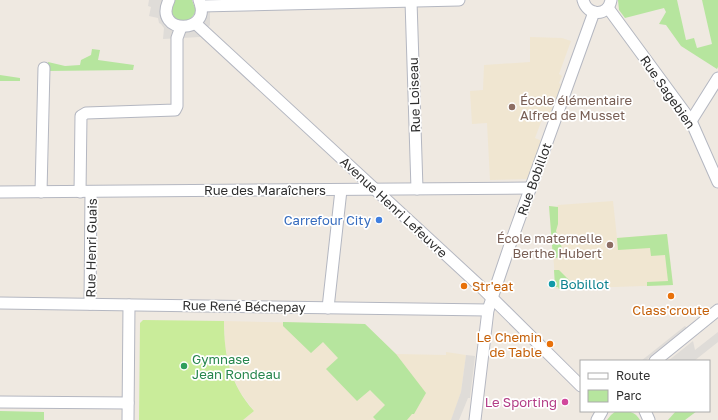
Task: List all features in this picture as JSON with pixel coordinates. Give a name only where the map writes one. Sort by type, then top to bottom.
[{"type":"street","points":[[169,0],[166,5],[166,15],[172,23],[181,27],[191,26],[195,23],[200,16],[203,4],[459,0]]},
{"type":"street","points":[[583,0],[585,7],[594,12],[602,12],[610,4]]},
{"type":"street","name":"Rue Loiseau","points":[[411,1],[416,189]]},
{"type":"street","name":"Rue Sagebien","points":[[610,4],[692,121],[718,182]]},
{"type":"street","name":"Rue Bobillot","points":[[475,420],[488,310],[594,12]]},
{"type":"street","name":"Avenue Henri Lefeuvre","points":[[195,23],[492,298],[580,385]]},
{"type":"street","name":"Rue Henri Guais","points":[[90,304],[86,192],[81,116],[86,113],[174,110],[177,106],[177,38],[181,27]]},
{"type":"street","points":[[41,192],[44,68]]},
{"type":"street","points":[[692,121],[718,78]]},
{"type":"street","name":"Rue des Maraîchers","points":[[0,192],[531,188]]},
{"type":"street","points":[[328,308],[341,190]]},
{"type":"street","name":"Rue René Béchepay","points":[[0,303],[488,310]]},
{"type":"street","points":[[128,420],[129,305]]},
{"type":"street","points":[[656,360],[718,310]]},
{"type":"street","points":[[0,402],[128,403]]},
{"type":"shaded area","points":[[149,0],[175,0],[171,11],[172,15],[178,21],[186,22],[193,18],[196,10],[192,0],[210,0],[210,25],[200,37],[163,39],[164,28],[159,23],[158,18],[149,16],[151,7],[148,6]]},
{"type":"shaded area","name":"École élémentaire Alfred de Musset","points":[[530,37],[562,38],[571,41],[559,74],[562,76],[559,83],[562,85],[550,117],[544,115],[535,138],[542,141],[528,179],[490,180],[487,123],[472,124],[470,91],[483,90],[484,65],[530,62]]},
{"type":"shaded area","name":"École maternelle Berthe Hubert","points":[[613,201],[617,238],[667,234],[673,285],[556,289],[549,206],[557,207],[558,205]]},
{"type":"shaded area","points":[[224,321],[365,324],[396,354],[446,355],[446,352],[466,355],[461,392],[456,408],[451,420],[243,420],[254,411],[240,392],[230,371],[225,345]]},
{"type":"shaded area","points":[[685,326],[687,328],[646,360],[642,360]]},
{"type":"shaded area","points":[[718,332],[718,342],[695,360],[669,360],[693,341],[695,350]]},
{"type":"shaded area","points":[[466,355],[475,356],[470,398],[468,398],[459,420],[451,420],[461,392]]},
{"type":"green space","points":[[175,0],[192,0],[196,10],[192,17],[187,21],[182,22],[174,17],[172,6]]},
{"type":"green space","points":[[618,0],[677,0],[686,40],[694,38],[697,48],[712,44],[702,0],[718,0],[717,69],[681,46],[666,25],[659,24],[666,12],[664,8],[625,18],[619,10]]},
{"type":"green space","points":[[92,49],[100,50],[98,60],[134,65],[133,70],[47,71],[48,62],[65,66],[80,65],[81,60],[91,55]]},
{"type":"green space","points":[[0,75],[20,78],[20,81],[0,81]]},
{"type":"green space","points":[[549,206],[558,207],[558,224],[556,231],[562,248],[562,253],[557,258],[553,258]]},
{"type":"green space","points":[[667,234],[673,285],[647,286],[647,282],[668,281],[665,255],[651,256],[650,248],[618,250],[617,238]]},
{"type":"green space","points":[[554,270],[559,270],[577,288],[559,289],[558,287],[555,287]]},
{"type":"green space","name":"Gymnase Jean Rondeau","points":[[143,320],[224,321],[225,346],[230,369],[239,390],[254,411],[243,420],[139,420],[140,323]]},
{"type":"green space","points":[[283,322],[365,324],[396,354],[426,393],[414,414],[412,414],[407,420],[376,420],[373,417],[385,405],[370,390],[357,401],[326,369],[338,358],[323,342],[311,353],[283,326]]},
{"type":"green space","points":[[0,411],[44,412],[44,420],[0,420]]},
{"type":"green space","points":[[615,412],[630,412],[635,414],[640,420],[607,420]]},
{"type":"green space","points":[[675,412],[696,412],[685,420],[668,420]]},
{"type":"place","name":"École élémentaire Alfred de Musset","points":[[512,107]]},
{"type":"place","name":"Carrefour City","points":[[379,220]]},
{"type":"place","name":"École maternelle Berthe Hubert","points":[[610,245]]},
{"type":"place","name":"Bobillot","points":[[552,284]]},
{"type":"place","name":"Str'eat","points":[[464,286]]},
{"type":"place","name":"Class'croute","points":[[671,296]]},
{"type":"place","name":"Le Chemin de Table","points":[[550,344]]},
{"type":"place","name":"Gymnase Jean Rondeau","points":[[184,366]]},
{"type":"place","name":"Le Sporting","points":[[565,402]]}]
